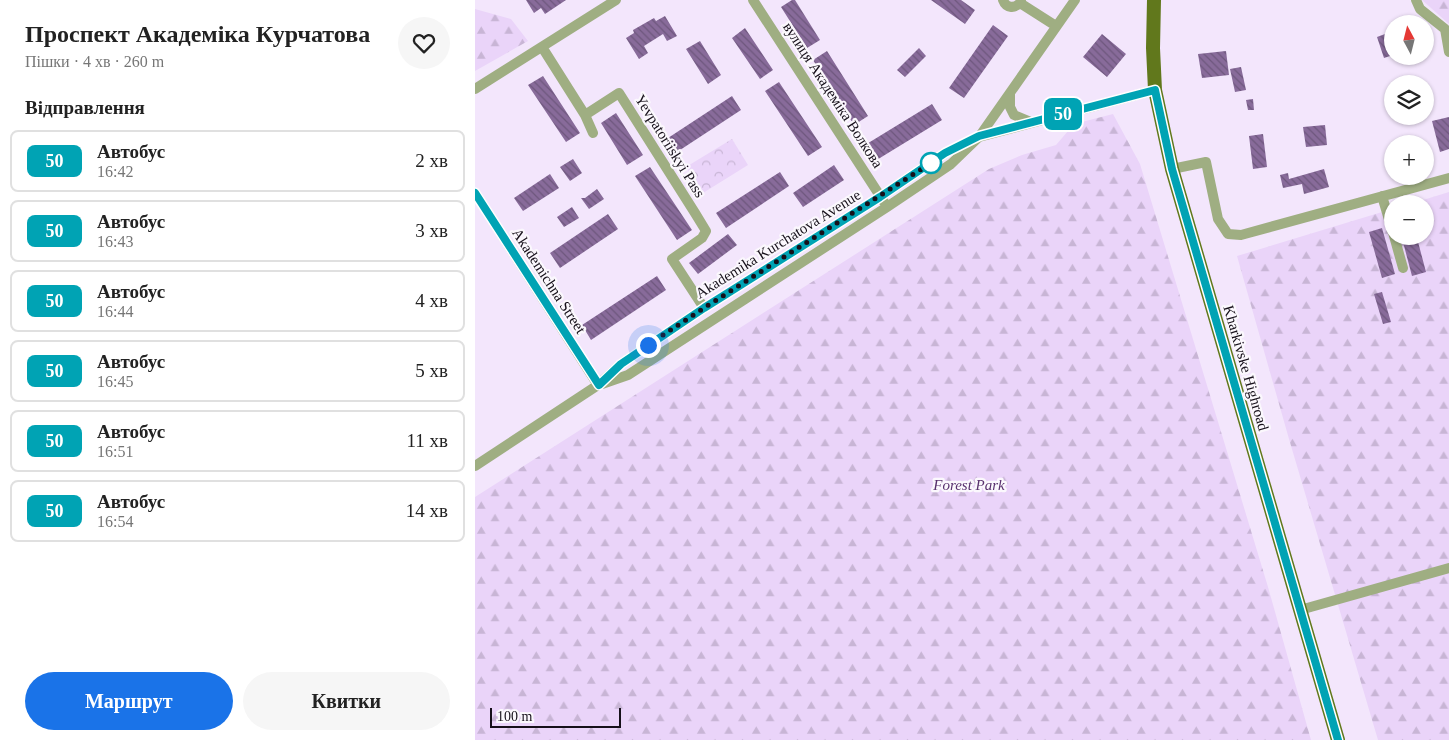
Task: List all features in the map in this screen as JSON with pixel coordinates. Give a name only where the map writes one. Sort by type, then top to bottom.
[{"type":"main road","name":"Kharkivske Highroad","points":[[1154,0],[1153,48],[1155,90],[1172,169],[1337,740]]},
{"type":"street","points":[[475,89],[616,0]]},
{"type":"street","name":"вулиця Академіка Волкова","points":[[753,0],[887,207]]},
{"type":"street","points":[[1003,0],[1010,7],[1015,7],[1020,1],[1056,26]]},
{"type":"street","name":"Akademika Kurchatova Avenue","points":[[599,385],[628,375],[951,164],[979,136],[1075,0]]},
{"type":"street","points":[[1416,0],[1420,9],[1445,29],[1449,52]]},
{"type":"street","points":[[541,47],[585,115],[593,132]]},
{"type":"street","points":[[979,136],[1155,90]]},
{"type":"street","name":"Yevpatoriiskyi Pass","points":[[585,115],[619,93],[695,213],[706,231],[703,238],[672,259],[704,308]]},
{"type":"street","points":[[1010,93],[1010,107],[1014,115],[1031,122]]},
{"type":"street","name":"Akademika Kurchatova Avenue","points":[[475,466],[599,385],[621,364],[704,308],[880,197],[945,153],[979,136]]},
{"type":"street","points":[[1172,169],[1206,162],[1218,218],[1228,234],[1241,235],[1449,178]]},
{"type":"street","name":"Akademichna Street","points":[[475,193],[599,385]]},
{"type":"street","points":[[1381,196],[1384,205]]},
{"type":"street","points":[[1397,245],[1403,268]]},
{"type":"street","points":[[1300,610],[1449,568]]},
{"type":"green space","points":[[1422,0],[1449,0],[1449,24]]},
{"type":"green space","points":[[475,9],[511,19],[528,41],[475,71]]},
{"type":"green space","name":"Forest Park","points":[[1113,114],[1140,164],[1268,587],[1311,740],[475,740],[475,497],[989,169],[1022,155],[1056,145],[1074,124]]},
{"type":"green space","points":[[732,139],[748,165],[703,193],[686,167]]},
{"type":"green space","points":[[1449,192],[1449,740],[1378,740],[1237,256],[1384,211],[1384,245],[1434,245],[1434,197]]},
{"type":"building","points":[[526,0],[566,0],[545,14],[541,8],[534,13]]},
{"type":"building","points":[[795,0],[820,40],[807,48],[781,7]]},
{"type":"building","points":[[931,0],[961,0],[975,10],[965,24]]},
{"type":"building","points":[[665,16],[677,36],[667,41],[663,34],[644,46],[648,53],[639,59],[626,38],[634,33],[633,30],[654,18],[656,21]]},
{"type":"building","points":[[993,25],[1008,36],[964,98],[949,88]]},
{"type":"building","points":[[745,28],[773,70],[760,79],[732,38]]},
{"type":"building","points":[[1102,34],[1126,54],[1107,77],[1083,57]]},
{"type":"building","points":[[1384,34],[1384,58],[1377,37]]},
{"type":"building","points":[[700,41],[721,75],[708,84],[686,49]]},
{"type":"building","points":[[919,48],[926,56],[905,77],[897,70]]},
{"type":"building","points":[[827,51],[868,116],[854,125],[813,60]]},
{"type":"building","points":[[1226,51],[1229,75],[1202,78],[1198,54]]},
{"type":"building","points":[[1241,67],[1246,90],[1235,92],[1230,69]]},
{"type":"building","points":[[543,76],[580,133],[566,142],[528,85]]},
{"type":"building","points":[[779,82],[822,147],[808,156],[765,91]]},
{"type":"building","points":[[732,96],[741,110],[677,152],[668,138]]},
{"type":"building","points":[[1253,99],[1254,110],[1248,110],[1246,100]]},
{"type":"building","points":[[932,104],[942,120],[875,161],[865,145]]},
{"type":"building","points":[[616,113],[643,155],[627,165],[601,123]]},
{"type":"building","points":[[1449,117],[1449,149],[1440,152],[1433,125],[1434,121]]},
{"type":"building","points":[[1325,125],[1327,145],[1306,147],[1303,127]]},
{"type":"building","points":[[1263,134],[1267,167],[1253,169],[1249,136]]},
{"type":"building","points":[[573,159],[582,173],[570,181],[560,167]]},
{"type":"building","points":[[834,165],[844,180],[803,207],[793,193]]},
{"type":"building","points":[[650,167],[692,230],[677,240],[635,176]]},
{"type":"building","points":[[1324,169],[1329,187],[1304,194],[1302,184],[1283,188],[1280,175],[1288,173],[1289,179]]},
{"type":"building","points":[[780,172],[789,186],[726,228],[716,213]]},
{"type":"building","points":[[550,174],[559,188],[523,211],[514,198]]},
{"type":"building","points":[[597,189],[604,199],[589,209],[581,198],[585,198]]},
{"type":"building","points":[[572,207],[579,218],[564,227],[557,217]]},
{"type":"building","points":[[608,214],[618,229],[560,268],[550,253]]},
{"type":"building","points":[[1382,228],[1384,245],[1387,245],[1395,274],[1382,278],[1369,232]]},
{"type":"building","points":[[728,234],[737,245],[698,274],[689,263]]},
{"type":"building","points":[[1404,245],[1419,245],[1426,272],[1412,276]]},
{"type":"building","points":[[657,276],[666,290],[591,340],[582,325]]},
{"type":"building","points":[[1382,292],[1391,322],[1383,324],[1374,294]]},
{"type":"bus line","name":"50","points":[[475,193],[599,385],[621,364],[704,308],[880,197],[945,153],[979,136],[1155,90],[1172,169],[1338,740]]},
{"type":"route","points":[[648,345],[931,163]]}]
